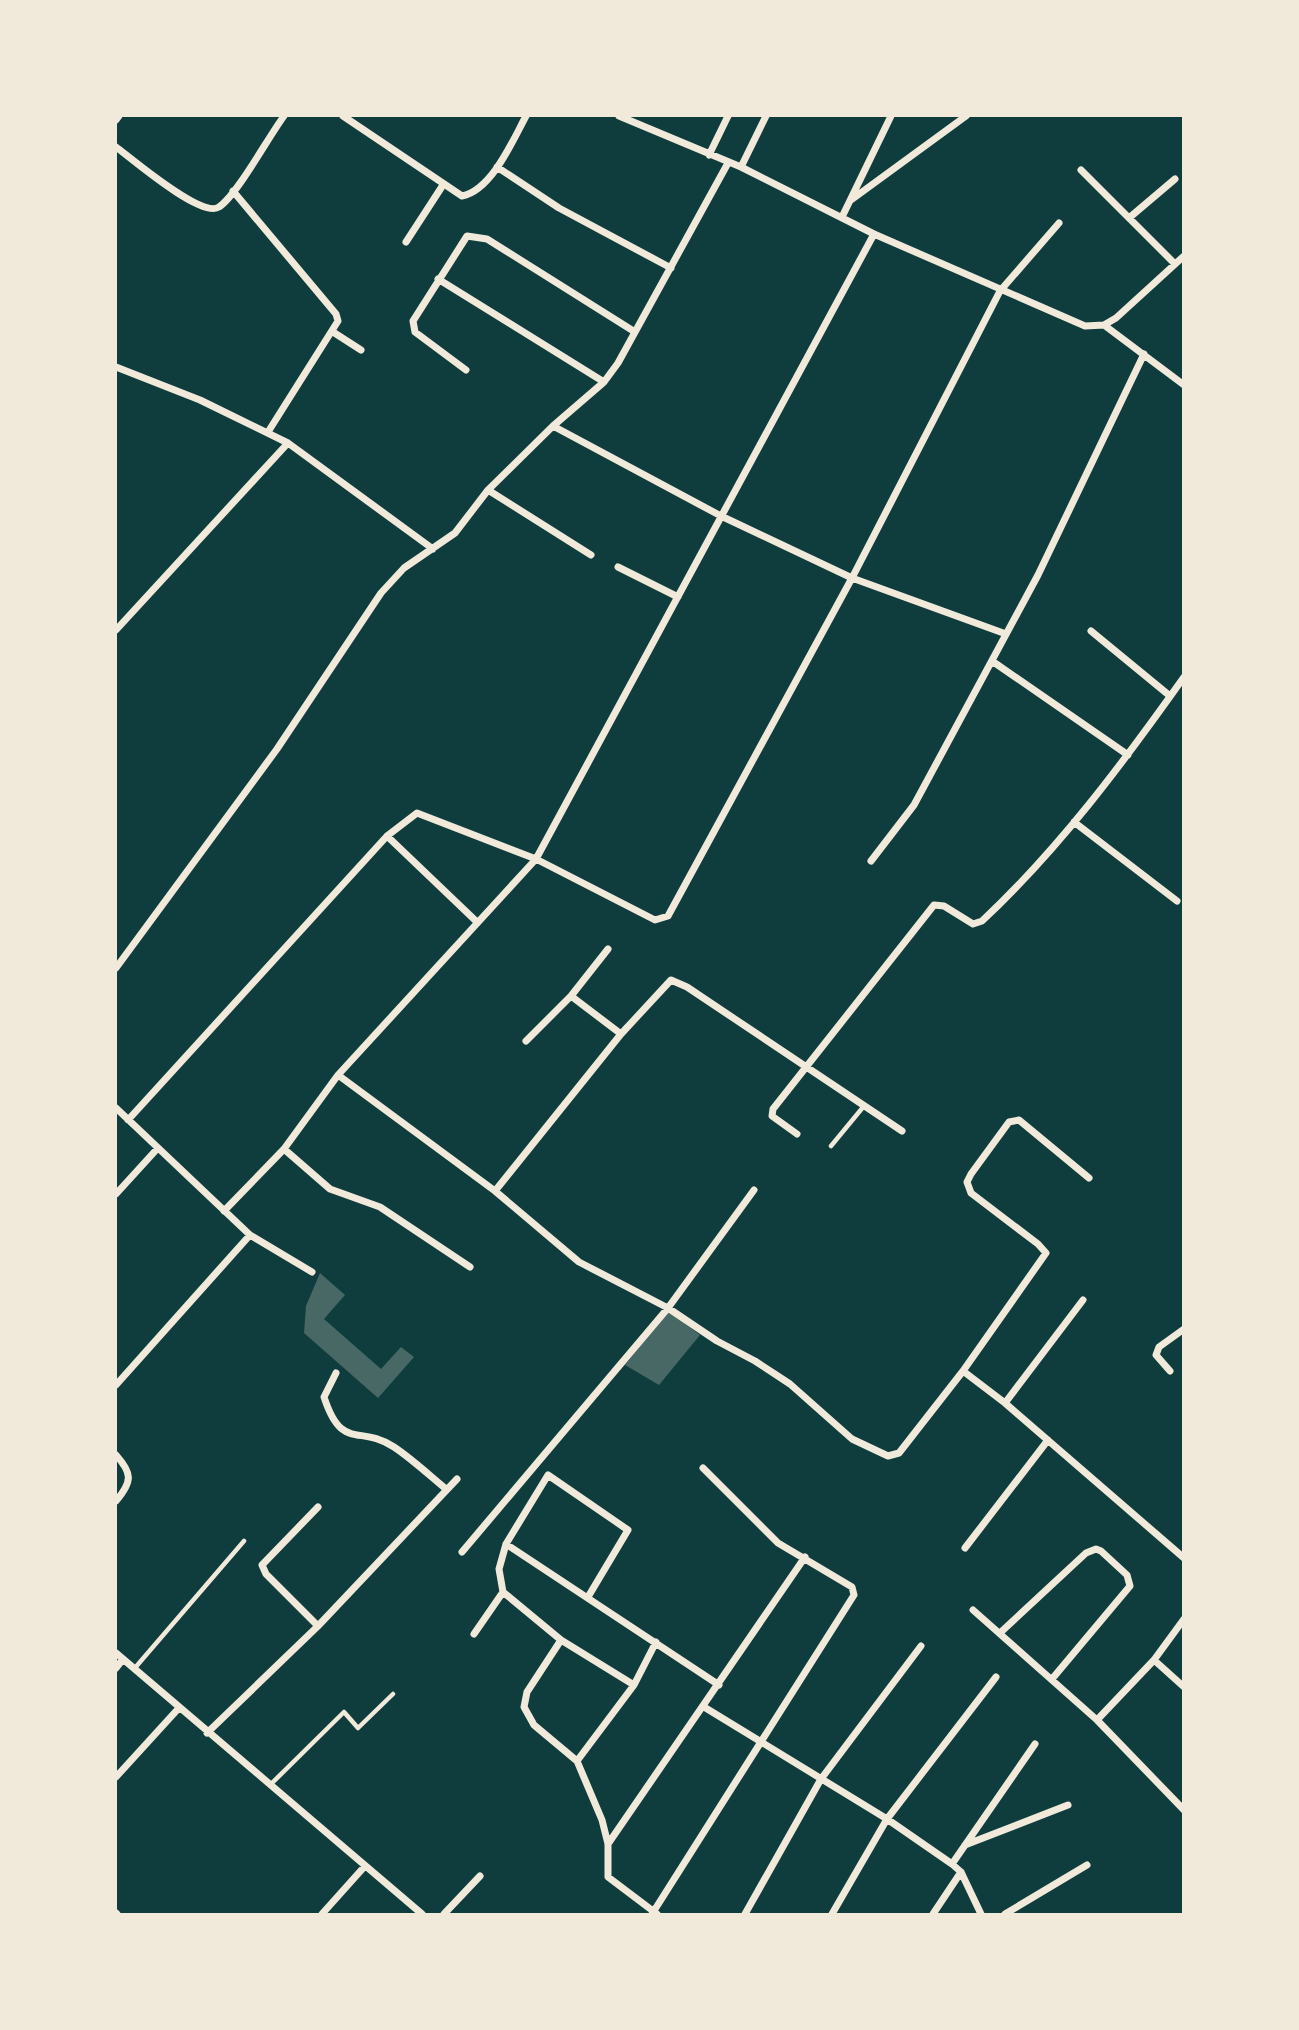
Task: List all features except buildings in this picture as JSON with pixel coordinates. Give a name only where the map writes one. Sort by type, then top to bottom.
[{"type":"street","points":[[116,120],[119,116]]},
{"type":"street","points":[[116,147],[203,208],[219,207],[284,116]]},
{"type":"street","points":[[342,116],[443,185],[466,196],[497,167],[514,142],[526,116]]},
{"type":"street","points":[[619,116],[741,167],[874,234],[1000,291],[1086,326],[1104,326],[1184,385]]},
{"type":"street","points":[[709,155],[728,116]]},
{"type":"street","points":[[741,167],[766,116]]},
{"type":"street","points":[[842,216],[891,116]]},
{"type":"street","points":[[851,200],[966,116]]},
{"type":"street","points":[[116,968],[277,749],[381,593],[404,568],[433,549],[464,523],[488,490],[553,426],[604,382],[635,332],[728,163]]},
{"type":"street","points":[[497,167],[559,208],[671,268]]},
{"type":"street","points":[[1081,170],[1175,264]]},
{"type":"street","points":[[1129,218],[1175,179]]},
{"type":"street","points":[[406,242],[443,185]]},
{"type":"street","points":[[233,191],[336,314],[338,321],[268,432]]},
{"type":"street","points":[[128,1120],[387,836],[417,813],[536,859],[655,920],[668,916],[852,578],[1000,291],[1059,223]]},
{"type":"street","points":[[224,1211],[284,1149],[338,1075],[536,859],[874,234]]},
{"type":"street","points":[[466,370],[424,340],[413,327],[413,321],[467,236],[479,236],[635,332]]},
{"type":"street","points":[[1104,326],[1184,256]]},
{"type":"street","points":[[438,279],[604,382]]},
{"type":"street","points":[[333,332],[361,349]]},
{"type":"street","points":[[871,861],[914,805],[992,661],[1144,354]]},
{"type":"street","points":[[116,367],[200,400],[288,443],[433,549]]},
{"type":"street","points":[[553,426],[721,516],[852,578],[1006,634]]},
{"type":"street","points":[[116,630],[288,443]]},
{"type":"street","points":[[488,490],[592,555]]},
{"type":"street","points":[[618,567],[678,597]]},
{"type":"street","points":[[1091,631],[1170,696]]},
{"type":"street","points":[[992,661],[1128,755]]},
{"type":"street","points":[[797,1134],[771,1113],[934,905],[944,906],[973,924],[982,920],[1025,881],[1128,755],[1184,677]]},
{"type":"street","points":[[1074,822],[1177,901]]},
{"type":"street","points":[[387,836],[477,922]]},
{"type":"street","points":[[526,1041],[570,996],[608,949]]},
{"type":"street","points":[[495,1191],[621,1034],[674,979],[902,1131]]},
{"type":"street","points":[[570,996],[621,1034]]},
{"type":"street","points":[[338,1075],[495,1191],[579,1262],[668,1308],[790,1384],[852,1439],[888,1456],[905,1448],[1046,1254],[1038,1244],[971,1193],[967,1182],[971,1174],[1009,1122],[1019,1119],[1089,1178]]},
{"type":"street","points":[[116,1108],[250,1235],[313,1272]]},
{"type":"street","points":[[116,1194],[157,1149]]},
{"type":"street","points":[[284,1149],[330,1189],[380,1207],[470,1267]]},
{"type":"street","points":[[462,1552],[668,1308],[754,1190]]},
{"type":"street","points":[[116,1385],[250,1235]]},
{"type":"street","points":[[1005,1403],[1083,1300]]},
{"type":"street","points":[[1170,1371],[1156,1355],[1159,1347],[1184,1329]]},
{"type":"street","points":[[963,1371],[1005,1403],[1184,1558]]},
{"type":"street","points":[[337,1373],[324,1397],[337,1427],[344,1432],[394,1447],[446,1489]]},
{"type":"street","points":[[965,1548],[1048,1440]]},
{"type":"street","points":[[116,1455],[128,1469],[129,1478],[116,1501]]},
{"type":"street","points":[[561,1640],[527,1692],[524,1707],[534,1725],[577,1761],[602,1820],[608,1844],[608,1877],[655,1914],[854,1595],[852,1587],[778,1543],[703,1468]]},
{"type":"street","points":[[588,1597],[628,1534],[625,1525],[548,1475],[508,1541],[499,1569],[503,1592],[561,1640],[634,1685]]},
{"type":"street","points":[[207,1733],[318,1626],[457,1479]]},
{"type":"street","points":[[318,1507],[262,1565],[266,1574],[318,1626]]},
{"type":"street","points":[[508,1541],[719,1685]]},
{"type":"street","points":[[1001,1632],[1086,1553],[1096,1549],[1101,1551],[1127,1575],[1130,1586],[1052,1679]]},
{"type":"street","points":[[608,1844],[805,1557]]},
{"type":"street","points":[[474,1634],[503,1592]]},
{"type":"street","points":[[973,1610],[1001,1632],[1097,1720],[1184,1810]]},
{"type":"street","points":[[1097,1720],[1154,1660],[1184,1619]]},
{"type":"street","points":[[577,1761],[634,1685],[656,1642]]},
{"type":"street","points":[[745,1914],[821,1779],[921,1646]]},
{"type":"street","points":[[116,1653],[178,1709],[422,1914]]},
{"type":"street","points":[[116,1668],[123,1659]]},
{"type":"street","points":[[1154,1660],[1184,1687]]},
{"type":"street","points":[[832,1914],[887,1819],[996,1677]]},
{"type":"street","points":[[704,1707],[762,1745],[887,1819],[951,1864],[961,1872],[981,1914]]},
{"type":"street","points":[[116,1777],[178,1709]]},
{"type":"street","points":[[951,1864],[1035,1744]]},
{"type":"street","points":[[965,1846],[1068,1805]]},
{"type":"street","points":[[1005,1914],[1087,1865]]},
{"type":"street","points":[[322,1914],[365,1866]]},
{"type":"street","points":[[933,1914],[961,1872]]},
{"type":"street","points":[[444,1914],[480,1876]]},
{"type":"lane","points":[[831,1146],[864,1106]]},
{"type":"lane","points":[[134,1669],[197,1600],[244,1541]]},
{"type":"lane","points":[[270,1786],[344,1712],[358,1728],[393,1694]]}]
